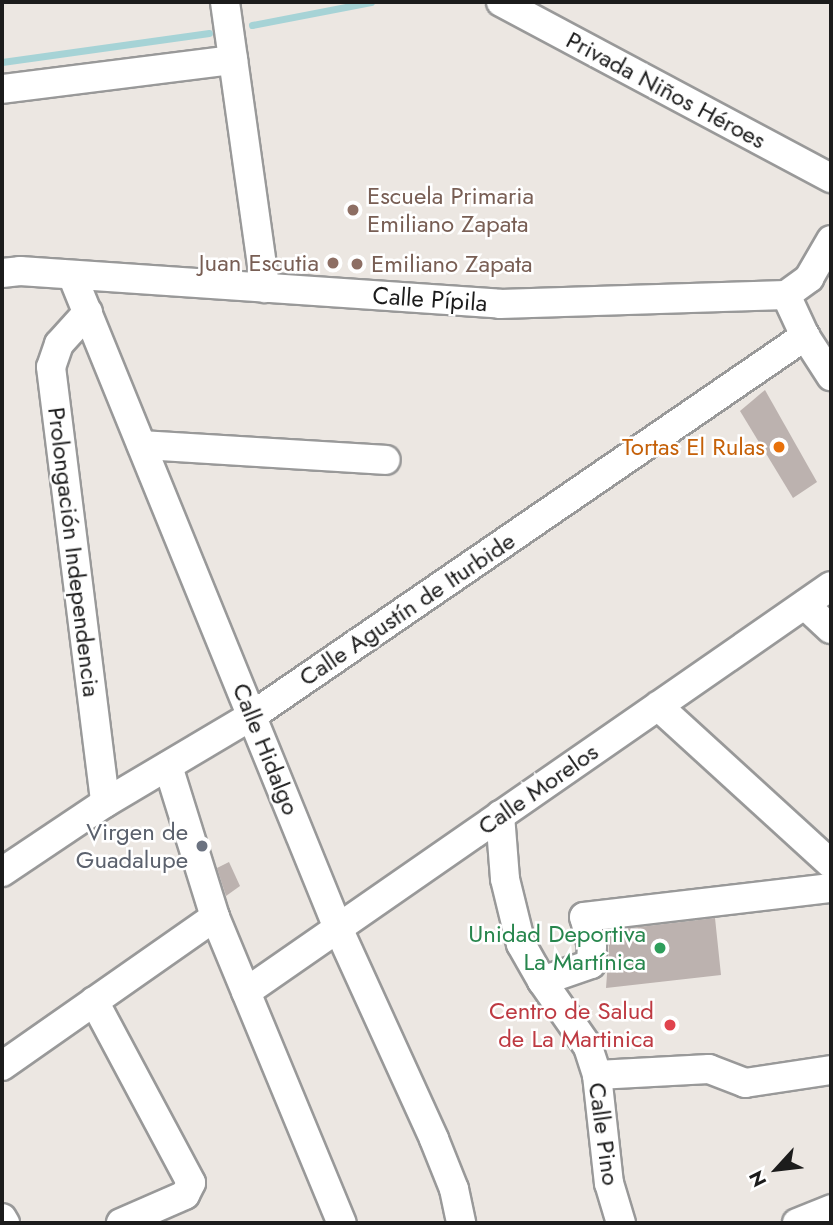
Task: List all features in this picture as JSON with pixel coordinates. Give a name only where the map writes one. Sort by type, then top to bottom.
[{"type":"street","points":[[225,2],[265,288]]},
{"type":"street","name":"Privada Niños Héroes","points":[[501,2],[831,178]]},
{"type":"street","points":[[2,89],[233,60]]},
{"type":"street","points":[[831,240],[809,278],[786,295],[804,336],[831,376]]},
{"type":"street","name":"Calle Pípila","points":[[2,273],[72,275],[500,304],[786,295]]},
{"type":"street","name":"Calle Hidalgo","points":[[72,275],[338,928],[434,1139],[454,1189],[461,1223]]},
{"type":"street","name":"Prolongación Independencia","points":[[88,312],[59,344],[51,367],[105,803]]},
{"type":"street","name":"Calle Agustín de Iturbide","points":[[2,872],[105,803],[253,715],[804,336]]},
{"type":"street","points":[[142,445],[386,460]]},
{"type":"street","name":"Calle Morelos","points":[[246,992],[831,586]]},
{"type":"street","points":[[805,605],[831,629]]},
{"type":"street","points":[[658,706],[831,864]]},
{"type":"street","points":[[168,766],[215,916],[342,1223]]},
{"type":"street","name":"Calle Pino","points":[[500,815],[505,879],[521,944],[542,981],[588,1046],[597,1075],[609,1183],[621,1223]]},
{"type":"street","points":[[542,981],[592,964],[592,946],[584,917],[831,888]]},
{"type":"street","points":[[2,1066],[215,916]]},
{"type":"street","points":[[94,1001],[191,1183],[185,1195],[121,1223]]},
{"type":"street","points":[[597,1075],[709,1069],[745,1083],[831,1070]]},
{"type":"street","points":[[797,1223],[831,1209]]},
{"type":"street","points":[[2,1218],[5,1223]]},
{"type":"building","name":"Tortas El Rulas","points":[[765,390],[817,482],[793,498],[740,411]]},
{"type":"building","points":[[229,862],[240,886],[226,896],[217,868]]},
{"type":"building","name":"Unidad Deportiva La Martínica","points":[[715,918],[721,975],[606,988],[609,947],[605,931]]},
{"type":"waterway","points":[[252,25],[371,2]]},
{"type":"waterway","points":[[2,62],[209,33]]},
{"type":"place","name":"Escuela Primaria Emiliano Zapata","points":[[353,210]]},
{"type":"place","name":"Juan Escutia","points":[[333,263]]},
{"type":"place","name":"Emiliano Zapata","points":[[357,264]]},
{"type":"place","name":"Tortas El Rulas","points":[[779,447]]},
{"type":"place","name":"Virgen de Guadalupe","points":[[202,846]]},
{"type":"place","name":"Unidad Deportiva La Martínica","points":[[660,948]]},
{"type":"place","name":"Centro de Salud de La Martinica","points":[[670,1025]]}]
